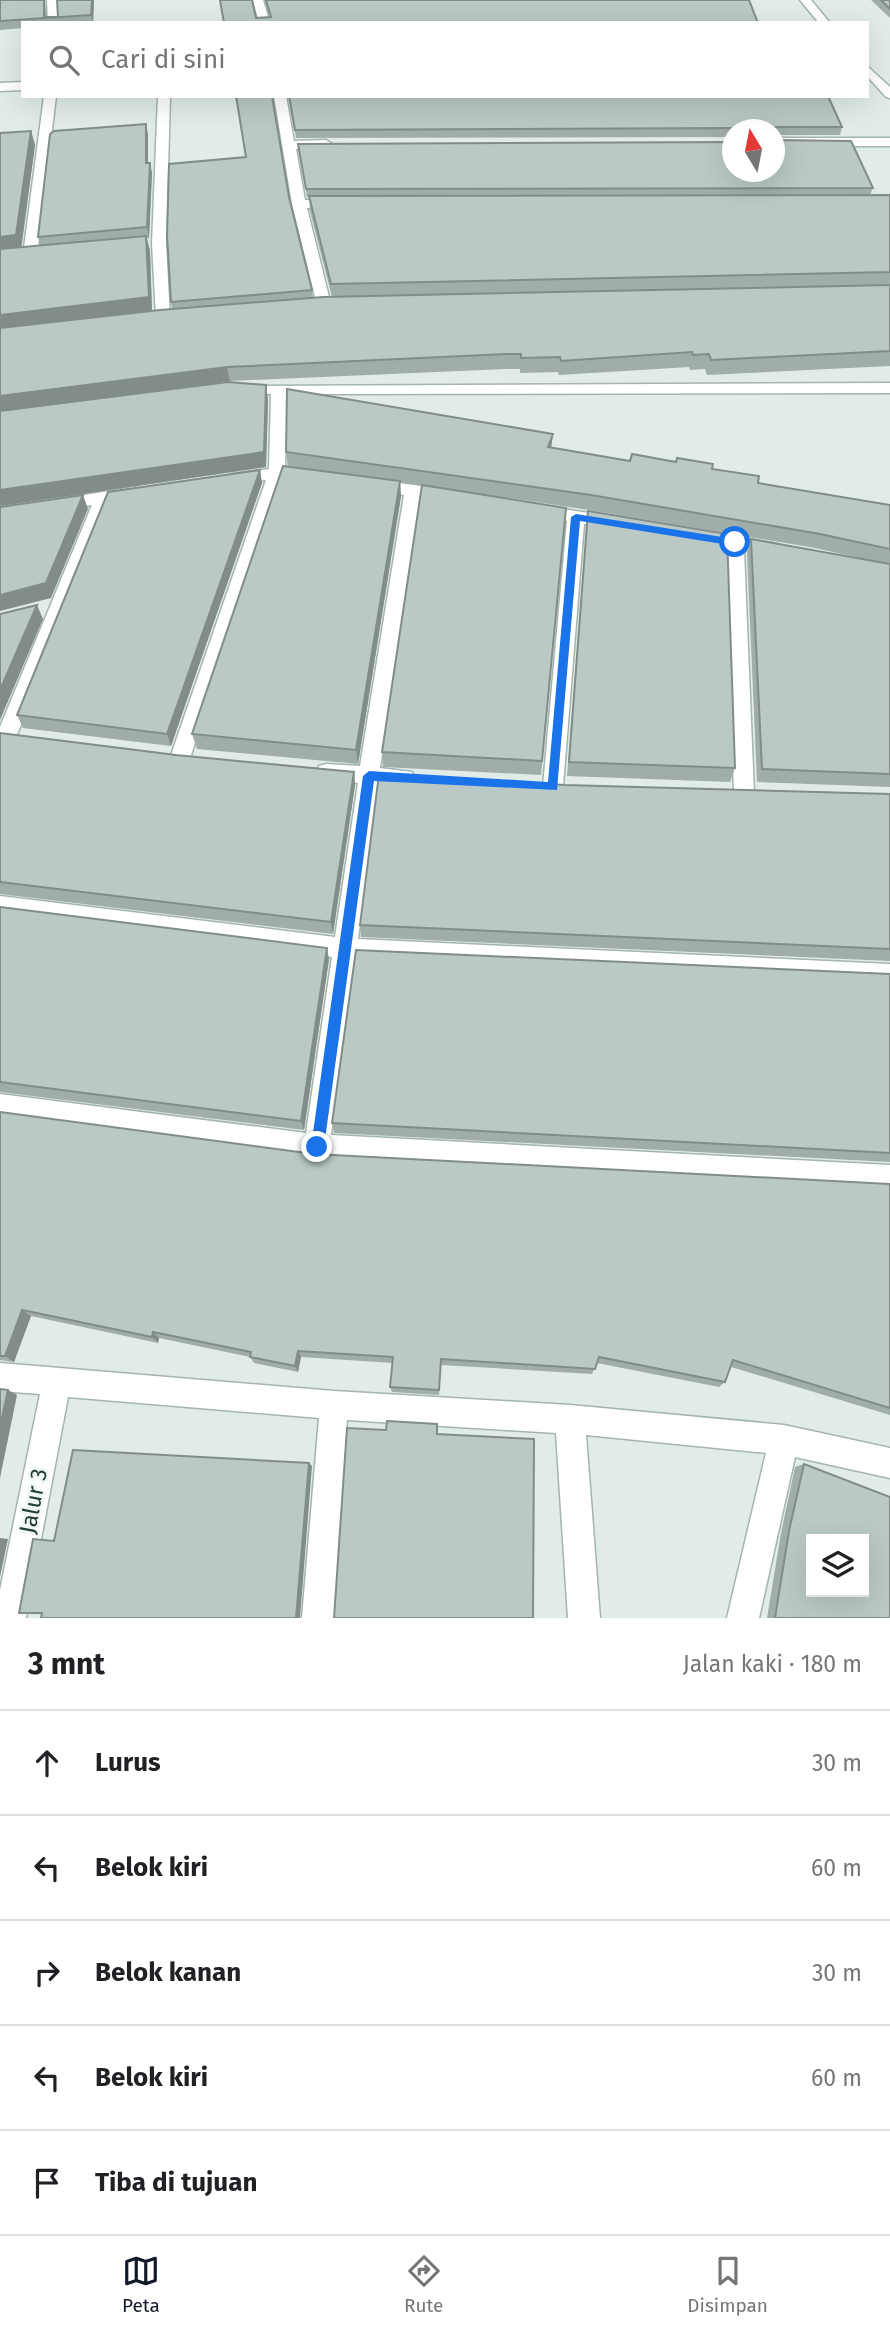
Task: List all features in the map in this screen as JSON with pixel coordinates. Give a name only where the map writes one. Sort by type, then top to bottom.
[{"type":"street","points":[[52,0],[52,21]]},
{"type":"street","points":[[258,0],[264,21]]},
{"type":"street","points":[[805,0],[823,21]]},
{"type":"street","points":[[869,71],[886,90]]},
{"type":"street","points":[[0,87],[21,86]]},
{"type":"street","points":[[869,86],[886,90]]},
{"type":"street","points":[[31,255],[50,98]]},
{"type":"street","points":[[163,318],[153,244],[164,98]]},
{"type":"street","points":[[280,98],[299,204],[324,305]]},
{"type":"street","points":[[785,142],[890,142]]},
{"type":"street","points":[[289,145],[345,144]]},
{"type":"street","points":[[299,204],[355,204]]},
{"type":"street","points":[[217,390],[890,388]]},
{"type":"street","points":[[207,761],[173,757],[276,473],[279,390]]},
{"type":"street","points":[[210,482],[276,473],[331,480]]},
{"type":"street","points":[[358,483],[467,499]]},
{"type":"street","points":[[39,508],[157,490]]},
{"type":"street","points":[[317,1147],[412,490]]},
{"type":"street","points":[[33,740],[3,736],[104,498]]},
{"type":"street","points":[[522,508],[629,526]]},
{"type":"street","points":[[527,785],[560,787],[576,517]]},
{"type":"street","points":[[682,534],[800,554]]},
{"type":"street","points":[[735,542],[737,793],[770,794]]},
{"type":"street","points":[[36,611],[60,605]]},
{"type":"street","points":[[302,769],[422,779]]},
{"type":"street","points":[[0,906],[344,948],[890,974]]},
{"type":"street","points":[[0,1106],[317,1147],[890,1178]]},
{"type":"street","points":[[0,1377],[334,1405],[570,1419],[784,1440],[890,1463]]},
{"type":"street","name":"Jalur 3","points":[[10,1618],[56,1383]]},
{"type":"street","points":[[318,1618],[334,1405]]},
{"type":"street","points":[[570,1419],[584,1618]]},
{"type":"street","points":[[743,1618],[784,1440]]},
{"type":"building","points":[[0,0],[44,0],[44,17],[58,17],[57,0],[92,0],[91,15],[0,21]]},
{"type":"building","points":[[220,0],[252,0],[256,18],[271,17],[266,0],[749,0],[757,21],[224,21]]},
{"type":"building","points":[[881,0],[890,0],[890,9]]},
{"type":"building","points":[[236,98],[272,98],[289,197],[312,290],[171,302],[167,235],[169,164],[246,157]]},
{"type":"building","points":[[289,98],[829,98],[842,127],[785,127],[785,119],[722,119],[722,128],[295,130]]},
{"type":"building","points":[[146,124],[146,163],[150,163],[147,227],[38,237],[50,134],[54,131]]},
{"type":"building","points":[[31,131],[16,235],[0,237],[0,133]]},
{"type":"building","points":[[785,140],[851,141],[873,188],[306,189],[298,144],[722,142],[722,182],[785,182]]},
{"type":"building","points":[[890,195],[890,272],[331,284],[309,196]]},
{"type":"building","points":[[146,236],[149,297],[0,315],[0,249]]},
{"type":"building","points":[[890,285],[890,351],[711,360],[709,354],[693,355],[692,352],[561,361],[560,357],[521,358],[521,354],[506,354],[227,367],[0,396],[0,328],[160,310],[323,297]]},
{"type":"building","points":[[228,382],[266,385],[264,452],[0,490],[0,411]]},
{"type":"building","points":[[287,389],[553,434],[548,447],[630,461],[632,454],[676,462],[677,458],[713,464],[712,469],[759,476],[758,483],[890,505],[890,549],[820,534],[591,495],[286,452]]},
{"type":"building","points":[[283,466],[400,481],[356,750],[192,734]]},
{"type":"building","points":[[260,470],[167,734],[17,715],[108,492]]},
{"type":"building","points":[[422,485],[566,508],[542,761],[382,752]]},
{"type":"building","points":[[83,495],[46,583],[0,595],[0,507]]},
{"type":"building","points":[[588,511],[727,534],[735,768],[569,762]]},
{"type":"building","points":[[751,539],[890,564],[890,774],[762,769]]},
{"type":"building","points":[[37,605],[0,690],[0,614]]},
{"type":"building","points":[[0,733],[176,755],[354,772],[331,922],[0,882]]},
{"type":"building","points":[[379,774],[565,785],[890,794],[890,949],[360,925]]},
{"type":"building","points":[[0,907],[327,948],[301,1121],[0,1082]]},
{"type":"building","points":[[356,950],[890,974],[890,1153],[332,1123]]},
{"type":"building","points":[[0,1112],[314,1154],[890,1184],[890,1408],[733,1360],[725,1382],[599,1357],[595,1369],[441,1359],[439,1390],[390,1387],[393,1357],[298,1351],[295,1366],[250,1357],[251,1352],[153,1332],[152,1337],[22,1310],[5,1356],[0,1356]]},
{"type":"building","points":[[0,1389],[8,1390],[0,1427]]},
{"type":"building","points":[[387,1421],[437,1424],[437,1434],[534,1439],[533,1618],[334,1618],[347,1428],[386,1430]]},
{"type":"building","points":[[73,1450],[309,1463],[296,1618],[41,1618],[42,1613],[19,1613],[33,1539],[54,1541]]},
{"type":"building","points":[[804,1464],[890,1497],[890,1618],[775,1618],[789,1531]]},
{"type":"route","points":[[317,1147],[369,776],[553,786],[576,517],[735,542]]}]
